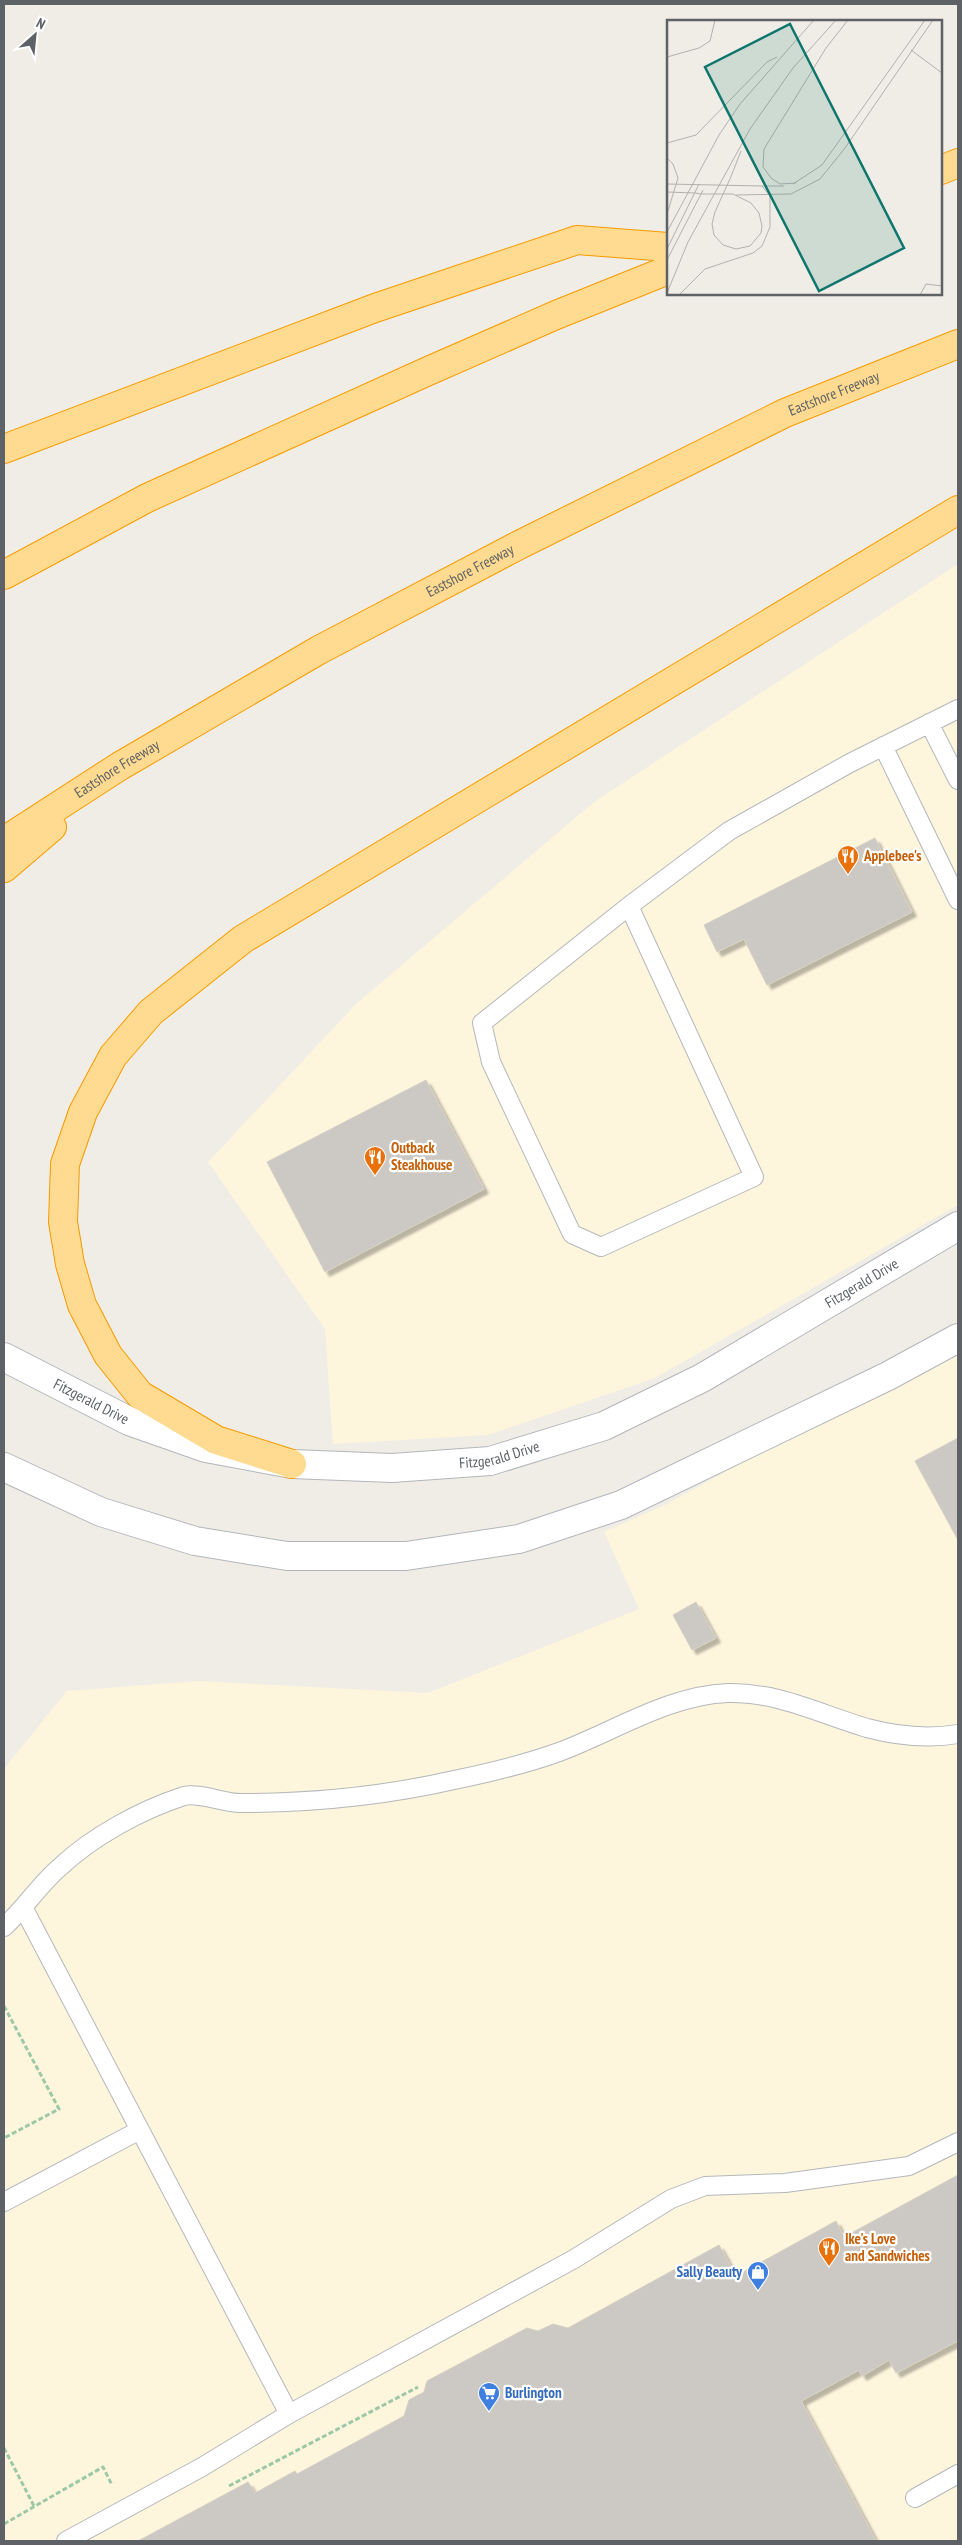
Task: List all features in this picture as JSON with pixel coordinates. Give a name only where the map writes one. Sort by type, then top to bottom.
[{"type":"highway","points":[[942,170],[958,163]]},
{"type":"highway","points":[[4,449],[375,308],[577,240],[667,247]]},
{"type":"highway","points":[[4,575],[147,498],[547,319],[667,270]]},
{"type":"highway","name":"Eastshore Freeway","points":[[4,841],[120,766],[319,650],[519,545],[785,413],[958,344]]},
{"type":"highway","points":[[292,1464],[216,1440],[140,1395],[108,1355],[82,1306],[70,1264],[63,1222],[65,1164],[82,1112],[114,1056],[151,1012],[243,940],[958,510]]},
{"type":"highway","points":[[4,868],[120,766]]},
{"type":"main road","name":"Fitzgerald Drive","points":[[4,1356],[129,1421],[206,1448],[292,1464],[392,1468],[490,1461],[604,1426],[702,1378],[958,1226]]},
{"type":"main road","points":[[4,1467],[101,1512],[195,1541],[287,1556],[406,1556],[519,1539],[621,1505],[765,1437],[958,1338]]},
{"type":"lane","points":[[629,906],[754,1176],[601,1247],[572,1234],[491,1062],[482,1023],[629,906],[729,831],[883,746],[958,709]]},
{"type":"lane","points":[[929,723],[958,780]]},
{"type":"lane","points":[[883,746],[958,900]]},
{"type":"lane","points":[[4,1927],[24,1910],[58,1868],[106,1831],[187,1795],[237,1803],[347,1798],[454,1780],[557,1753],[668,1706],[708,1695],[746,1693],[766,1695],[802,1704],[867,1728],[889,1733],[935,1737],[958,1734]]},
{"type":"lane","points":[[24,1910],[138,2131],[289,2414]]},
{"type":"lane","points":[[4,2202],[138,2131]]},
{"type":"lane","points":[[66,2541],[202,2467],[289,2414],[574,2259],[671,2199],[705,2186],[785,2183],[909,2166],[958,2142]]},
{"type":"lane","points":[[915,2498],[958,2474]]},
{"type":"path","points":[[4,2006],[59,2109],[4,2138]]},
{"type":"path","points":[[226,2488],[418,2387]]},
{"type":"path","points":[[4,2448],[35,2508]]},
{"type":"path","points":[[4,2524],[35,2508],[80,2479],[103,2467],[125,2510]]},
{"type":"shaded area","points":[[958,564],[958,1205],[655,1378],[488,1435],[333,1444],[325,1329],[208,1162],[356,1004],[594,802]]},
{"type":"shaded area","points":[[958,1343],[958,2541],[4,2541],[4,1769],[67,1691],[199,1681],[428,1693],[639,1609],[604,1532],[667,1504]]},
{"type":"building","name":"Applebee's","points":[[875,838],[912,912],[767,985],[744,939],[717,952],[704,925]]},
{"type":"building","name":"Outback Steakhouse","points":[[426,1080],[484,1189],[325,1272],[267,1162]]},
{"type":"building","points":[[958,1438],[958,1540],[915,1461]]},
{"type":"building","points":[[696,1602],[716,1638],[692,1650],[673,1615]]},
{"type":"building","points":[[958,2175],[958,2341],[896,2373],[889,2360],[862,2376],[859,2370],[801,2401],[876,2541],[138,2541],[248,2482],[255,2493],[295,2471],[297,2474],[404,2416],[409,2400],[424,2392],[427,2381],[527,2328],[538,2331],[553,2324],[568,2328],[719,2245],[736,2276],[836,2221],[844,2237]]},
{"type":"place","name":"Applebee's","points":[[848,875]]},
{"type":"place","name":"Outback Steakhouse","points":[[375,1176]]},
{"type":"place","name":"Ike's Love and Sandwiches","points":[[829,2267]]},
{"type":"place","name":"Sally Beauty","points":[[758,2291]]},
{"type":"place","name":"Burlington","points":[[489,2412]]}]
